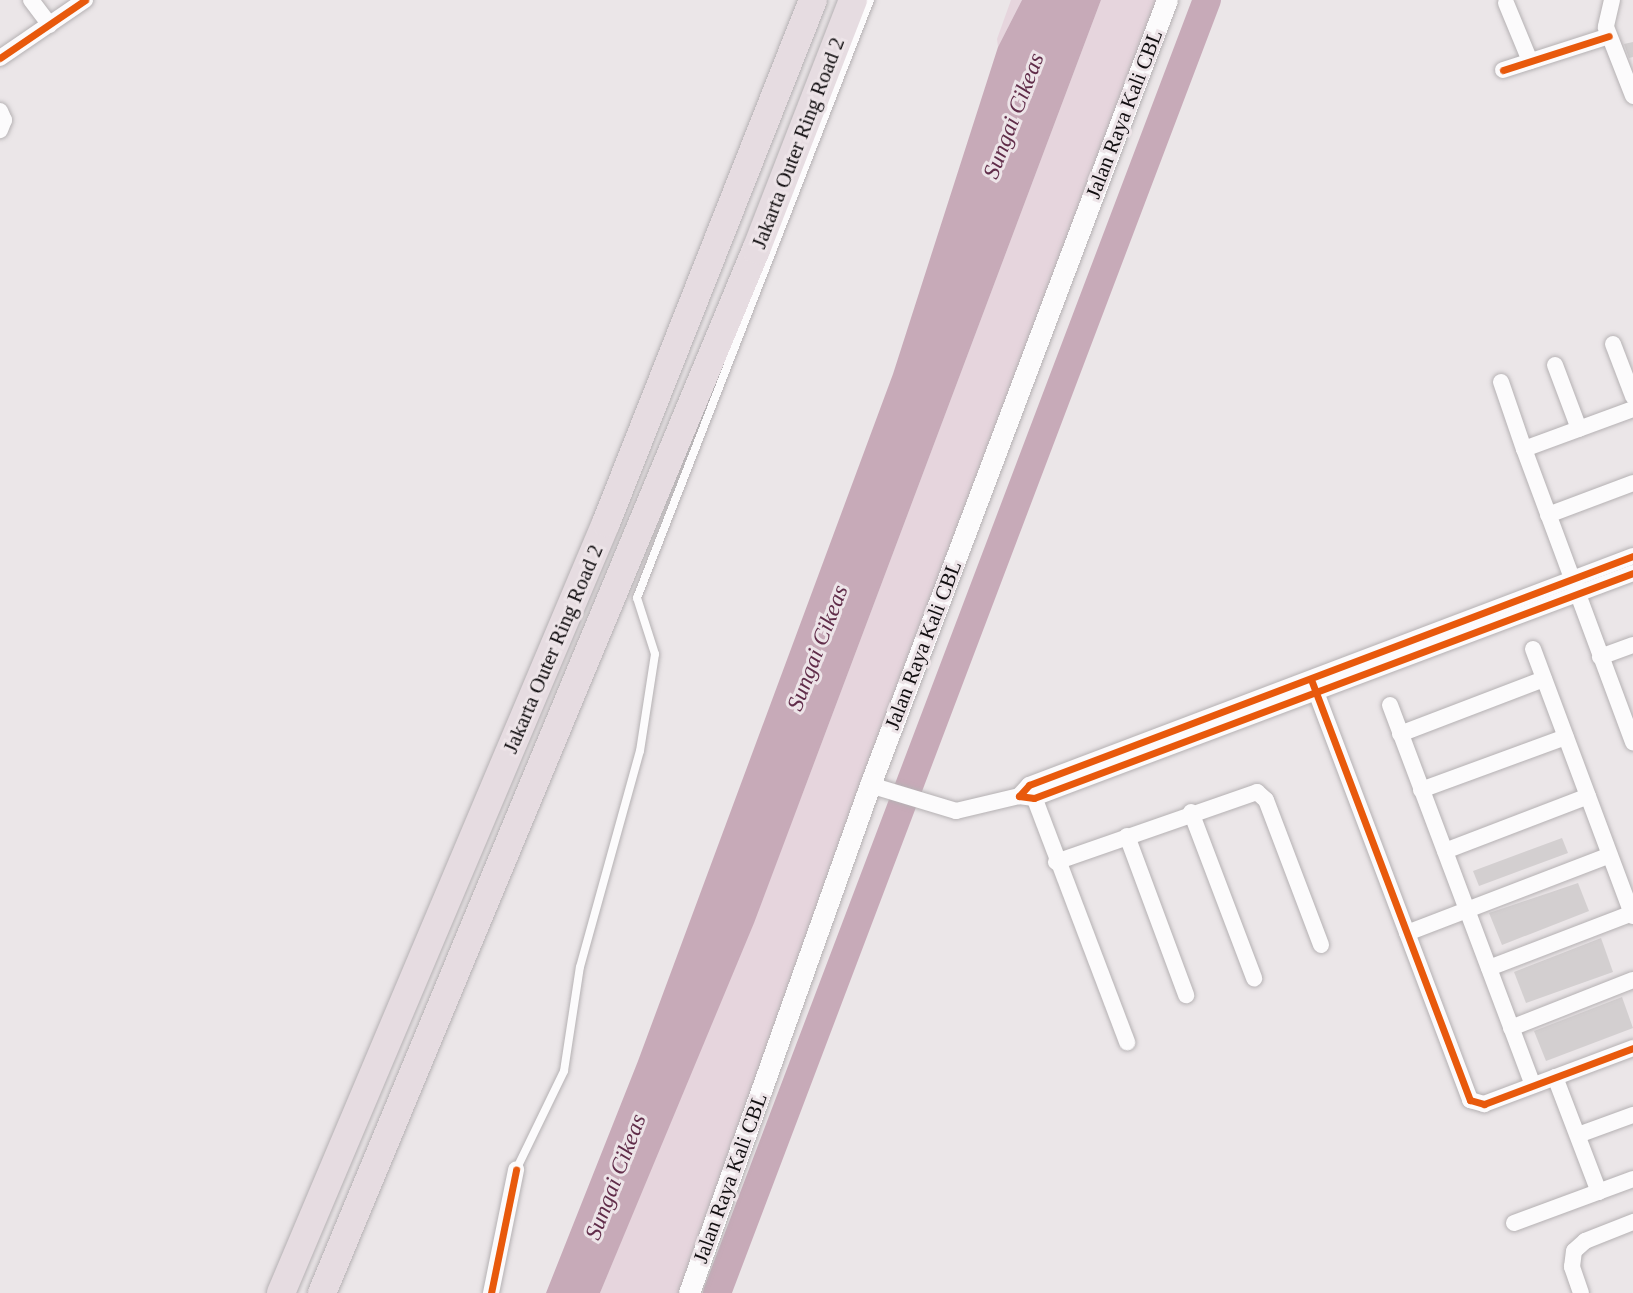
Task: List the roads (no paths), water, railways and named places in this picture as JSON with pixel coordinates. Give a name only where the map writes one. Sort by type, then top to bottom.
[{"type":"highway","name":"Jakarta Outer Ring Road 2","points":[[282,1293],[606,523],[813,0]]},
{"type":"highway","name":"Jakarta Outer Ring Road 2","points":[[323,1293],[751,263],[853,0]]},
{"type":"main road","name":"Jalan Raya Kali CBL","points":[[690,1293],[870,785],[1167,0]]},
{"type":"street","points":[[31,0],[50,25]]},
{"type":"street","points":[[0,58],[85,0]]},
{"type":"street","points":[[1612,0],[1606,27],[1633,96]]},
{"type":"street","points":[[1506,3],[1530,61]]},
{"type":"street","points":[[1503,70],[1609,36]]},
{"type":"street","points":[[0,111],[5,120],[0,130]]},
{"type":"street","points":[[1613,344],[1633,396]]},
{"type":"street","points":[[1555,365],[1579,429]]},
{"type":"street","points":[[1501,382],[1633,742]]},
{"type":"street","points":[[1524,449],[1633,409]]},
{"type":"street","points":[[1548,515],[1633,483]]},
{"type":"street","points":[[870,785],[926,805],[956,811],[1027,793],[1574,587],[1633,556]]},
{"type":"street","points":[[1574,587],[1633,573]]},
{"type":"street","points":[[1600,657],[1633,645]]},
{"type":"street","points":[[1489,968],[1632,915],[1533,649]]},
{"type":"street","points":[[1400,734],[1544,679]]},
{"type":"street","points":[[1314,685],[1470,1100],[1484,1104],[1633,1048]]},
{"type":"street","points":[[1390,705],[1533,1085]]},
{"type":"street","points":[[1421,790],[1566,737]]},
{"type":"street","points":[[1027,793],[1127,1042]]},
{"type":"street","points":[[1056,862],[1244,793],[1262,795],[1321,946]]},
{"type":"street","points":[[1444,851],[1588,796]]},
{"type":"street","points":[[1191,812],[1254,978]]},
{"type":"street","points":[[1127,836],[1186,995]]},
{"type":"street","points":[[1407,933],[1610,855]]},
{"type":"street","points":[[1511,1028],[1633,980]]},
{"type":"street","points":[[1555,1077],[1599,1192]]},
{"type":"street","points":[[1577,1135],[1633,1115]]},
{"type":"street","points":[[491,1293],[516,1170]]},
{"type":"street","points":[[1514,1223],[1633,1179]]},
{"type":"street","points":[[1581,1293],[1572,1267],[1574,1251],[1585,1241],[1632,1226]]},
{"type":"lane","points":[[516,1170],[564,1071],[580,967],[621,831],[640,751],[656,670],[655,654],[637,598],[870,0]]},
{"type":"water","name":"Sungai Cikeas","points":[[1022,0],[1101,0],[754,923],[600,1293],[546,1293],[638,1061],[893,374],[998,47]]},
{"type":"waterway","points":[[717,1293],[1207,0]]}]
